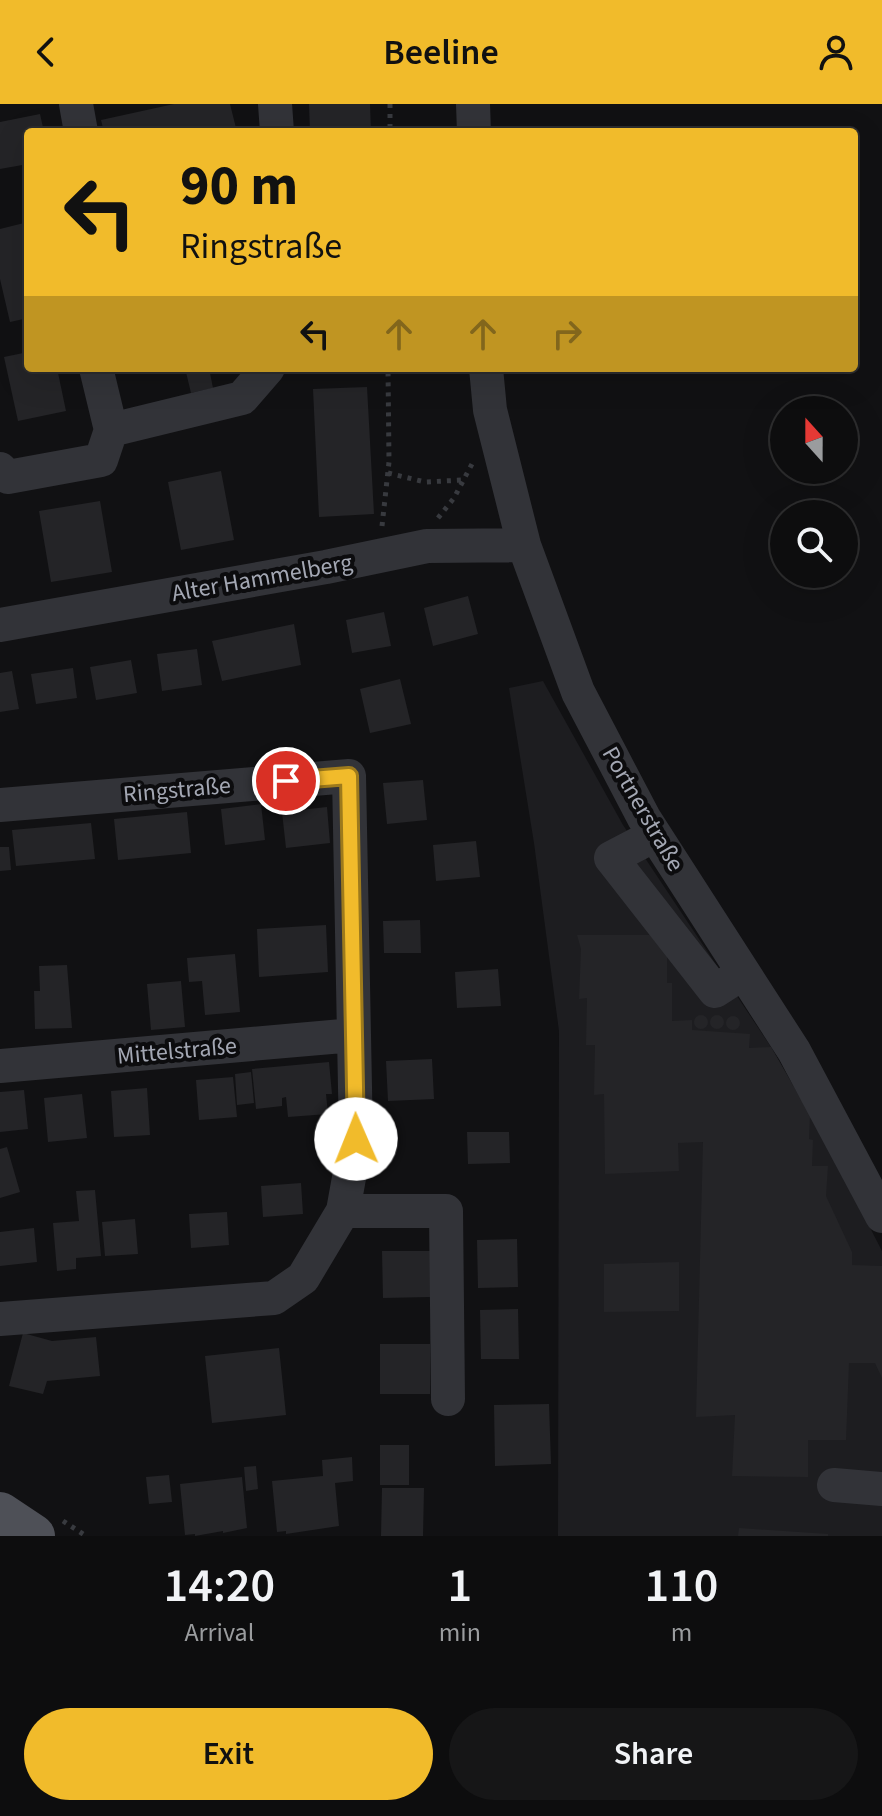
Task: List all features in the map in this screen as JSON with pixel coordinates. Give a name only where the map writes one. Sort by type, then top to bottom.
[{"type":"main road","points":[[0,1514],[33,1536]]},
{"type":"street","points":[[76,104],[80,128]]},
{"type":"street","points":[[275,104],[277,128]]},
{"type":"street","points":[[473,104],[474,128]]},
{"type":"street","points":[[0,469],[8,477],[101,460],[111,430],[97,372]]},
{"type":"street","points":[[111,430],[242,398],[265,372]]},
{"type":"street","name":"Portnerstraße","points":[[486,372],[492,418],[524,545],[578,692],[655,835],[794,1051],[882,1216]]},
{"type":"street","name":"Alter Hammelberg","points":[[0,625],[427,546],[524,545]]},
{"type":"street","name":"Ringstraße","points":[[0,805],[349,776],[356,1139],[343,1211],[303,1278],[274,1298],[0,1319]]},
{"type":"street","points":[[655,835],[611,858],[715,991],[743,973]]},
{"type":"street","name":"Mittelstraße","points":[[0,1066],[354,1035]]},
{"type":"street","points":[[343,1211],[446,1211],[448,1399]]},
{"type":"street","points":[[834,1485],[882,1489]]},
{"type":"path","points":[[390,104],[390,128]]},
{"type":"path","points":[[379,556],[388,473],[388,372]]},
{"type":"path","points":[[379,556],[432,526],[454,498],[492,418]]},
{"type":"path","points":[[388,473],[425,482],[464,480]]},
{"type":"shaded area","points":[[543,681],[623,825],[771,1047],[828,1146],[882,1251],[882,1536],[558,1536],[559,1031],[509,688]]},
{"type":"building","points":[[174,104],[230,104],[236,128],[103,128],[101,120]]},
{"type":"building","points":[[309,104],[370,104],[371,128],[310,128]]},
{"type":"building","points":[[40,114],[43,128],[24,128],[24,165],[0,169],[0,122]]},
{"type":"building","points":[[24,223],[24,319],[10,322],[0,279],[0,229]]},
{"type":"building","points":[[24,353],[24,372],[58,372],[66,411],[18,421],[4,357]]},
{"type":"building","points":[[186,372],[210,372],[213,388],[191,393]]},
{"type":"building","points":[[367,387],[374,514],[319,517],[313,389]]},
{"type":"building","points":[[221,471],[234,540],[181,550],[168,482]]},
{"type":"building","points":[[100,501],[112,572],[51,582],[39,511]]},
{"type":"building","points":[[468,596],[478,634],[433,646],[424,608]]},
{"type":"building","points":[[384,612],[391,646],[352,653],[346,620]]},
{"type":"building","points":[[294,624],[301,665],[222,681],[212,641]]},
{"type":"building","points":[[197,649],[202,685],[162,691],[157,654]]},
{"type":"building","points":[[131,660],[137,693],[96,700],[90,667]]},
{"type":"building","points":[[73,668],[77,698],[36,704],[31,674]]},
{"type":"building","points":[[12,671],[19,709],[0,712],[0,673]]},
{"type":"building","points":[[400,679],[411,724],[370,733],[360,689]]},
{"type":"building","points":[[423,780],[427,820],[387,824],[383,783]]},
{"type":"building","points":[[261,804],[265,840],[225,845],[221,809]]},
{"type":"building","points":[[327,807],[330,843],[286,848],[282,812]]},
{"type":"building","points":[[187,812],[191,853],[118,860],[114,819]]},
{"type":"building","points":[[91,823],[95,859],[16,866],[12,830]]},
{"type":"building","points":[[476,841],[480,877],[436,881],[433,845]]},
{"type":"building","points":[[0,847],[9,847],[11,870],[0,871]]},
{"type":"building","points":[[420,920],[421,953],[384,953],[383,921]]},
{"type":"building","points":[[326,925],[328,972],[259,977],[257,929]]},
{"type":"building","points":[[577,935],[667,935],[667,983],[672,983],[672,1021],[692,1020],[692,1030],[750,1034],[749,1048],[771,1047],[810,1115],[812,1166],[828,1166],[826,1196],[852,1252],[852,1265],[882,1266],[882,1378],[875,1363],[849,1363],[846,1440],[808,1440],[808,1477],[732,1476],[735,1415],[696,1417],[703,1142],[678,1143],[679,1171],[605,1174],[604,1094],[594,1095],[595,1045],[586,1045],[587,998],[579,999],[581,949]]},
{"type":"building","points":[[235,954],[240,1012],[205,1015],[202,981],[189,982],[187,958]]},
{"type":"building","points":[[67,965],[72,1028],[35,1029],[34,991],[40,991],[39,966]]},
{"type":"building","points":[[498,969],[501,1006],[457,1008],[455,972]]},
{"type":"building","points":[[181,981],[185,1027],[151,1030],[147,984]]},
{"type":"building","points":[[701,1015],[708,1022],[701,1029],[694,1022]]},
{"type":"building","points":[[717,1015],[724,1022],[717,1029],[710,1022]]},
{"type":"building","points":[[733,1016],[740,1023],[733,1030],[726,1023]]},
{"type":"building","points":[[432,1059],[434,1099],[388,1101],[386,1061]]},
{"type":"building","points":[[329,1062],[332,1094],[326,1094],[328,1114],[288,1117],[286,1097],[282,1098],[282,1106],[256,1109],[252,1069]]},
{"type":"building","points":[[251,1072],[254,1103],[237,1105],[235,1074]]},
{"type":"building","points":[[233,1077],[237,1117],[199,1120],[196,1080]]},
{"type":"building","points":[[147,1088],[150,1135],[114,1137],[111,1091]]},
{"type":"building","points":[[24,1090],[28,1129],[0,1132],[0,1092]]},
{"type":"building","points":[[82,1094],[87,1138],[48,1142],[44,1098]]},
{"type":"building","points":[[467,1132],[509,1132],[510,1163],[468,1164]]},
{"type":"building","points":[[7,1147],[20,1192],[0,1198],[0,1149]]},
{"type":"building","points":[[301,1183],[303,1214],[263,1217],[261,1186]]},
{"type":"building","points":[[95,1190],[101,1256],[76,1258],[76,1269],[57,1271],[53,1223],[79,1221],[76,1191]]},
{"type":"building","points":[[227,1212],[229,1245],[191,1248],[189,1214]]},
{"type":"building","points":[[135,1219],[138,1254],[105,1256],[102,1222]]},
{"type":"building","points":[[34,1228],[37,1262],[0,1266],[0,1232]]},
{"type":"building","points":[[517,1239],[518,1287],[478,1288],[477,1240]]},
{"type":"building","points":[[382,1251],[430,1251],[430,1297],[383,1298]]},
{"type":"building","points":[[679,1262],[679,1311],[604,1312],[604,1264]]},
{"type":"building","points":[[518,1309],[519,1359],[481,1359],[480,1310]]},
{"type":"building","points":[[23,1333],[52,1341],[96,1337],[100,1376],[47,1381],[43,1394],[9,1386]]},
{"type":"building","points":[[380,1344],[430,1344],[430,1394],[380,1394]]},
{"type":"building","points":[[279,1348],[286,1415],[212,1423],[205,1356]]},
{"type":"building","points":[[549,1404],[551,1464],[495,1466],[494,1405]]},
{"type":"building","points":[[380,1445],[409,1445],[409,1485],[380,1485]]},
{"type":"building","points":[[352,1457],[353,1481],[335,1483],[339,1526],[286,1534],[286,1531],[277,1532],[272,1481],[323,1476],[322,1460]]},
{"type":"building","points":[[256,1466],[258,1489],[246,1491],[244,1467]]},
{"type":"building","points":[[169,1475],[172,1502],[149,1504],[146,1477]]},
{"type":"building","points":[[242,1477],[247,1528],[185,1535],[180,1484]]},
{"type":"building","points":[[382,1488],[424,1488],[423,1536],[381,1536]]},
{"type":"building","points":[[739,1528],[828,1534],[828,1536],[738,1536]]},
{"type":"route","points":[[286,781],[349,776],[356,1139]]}]
